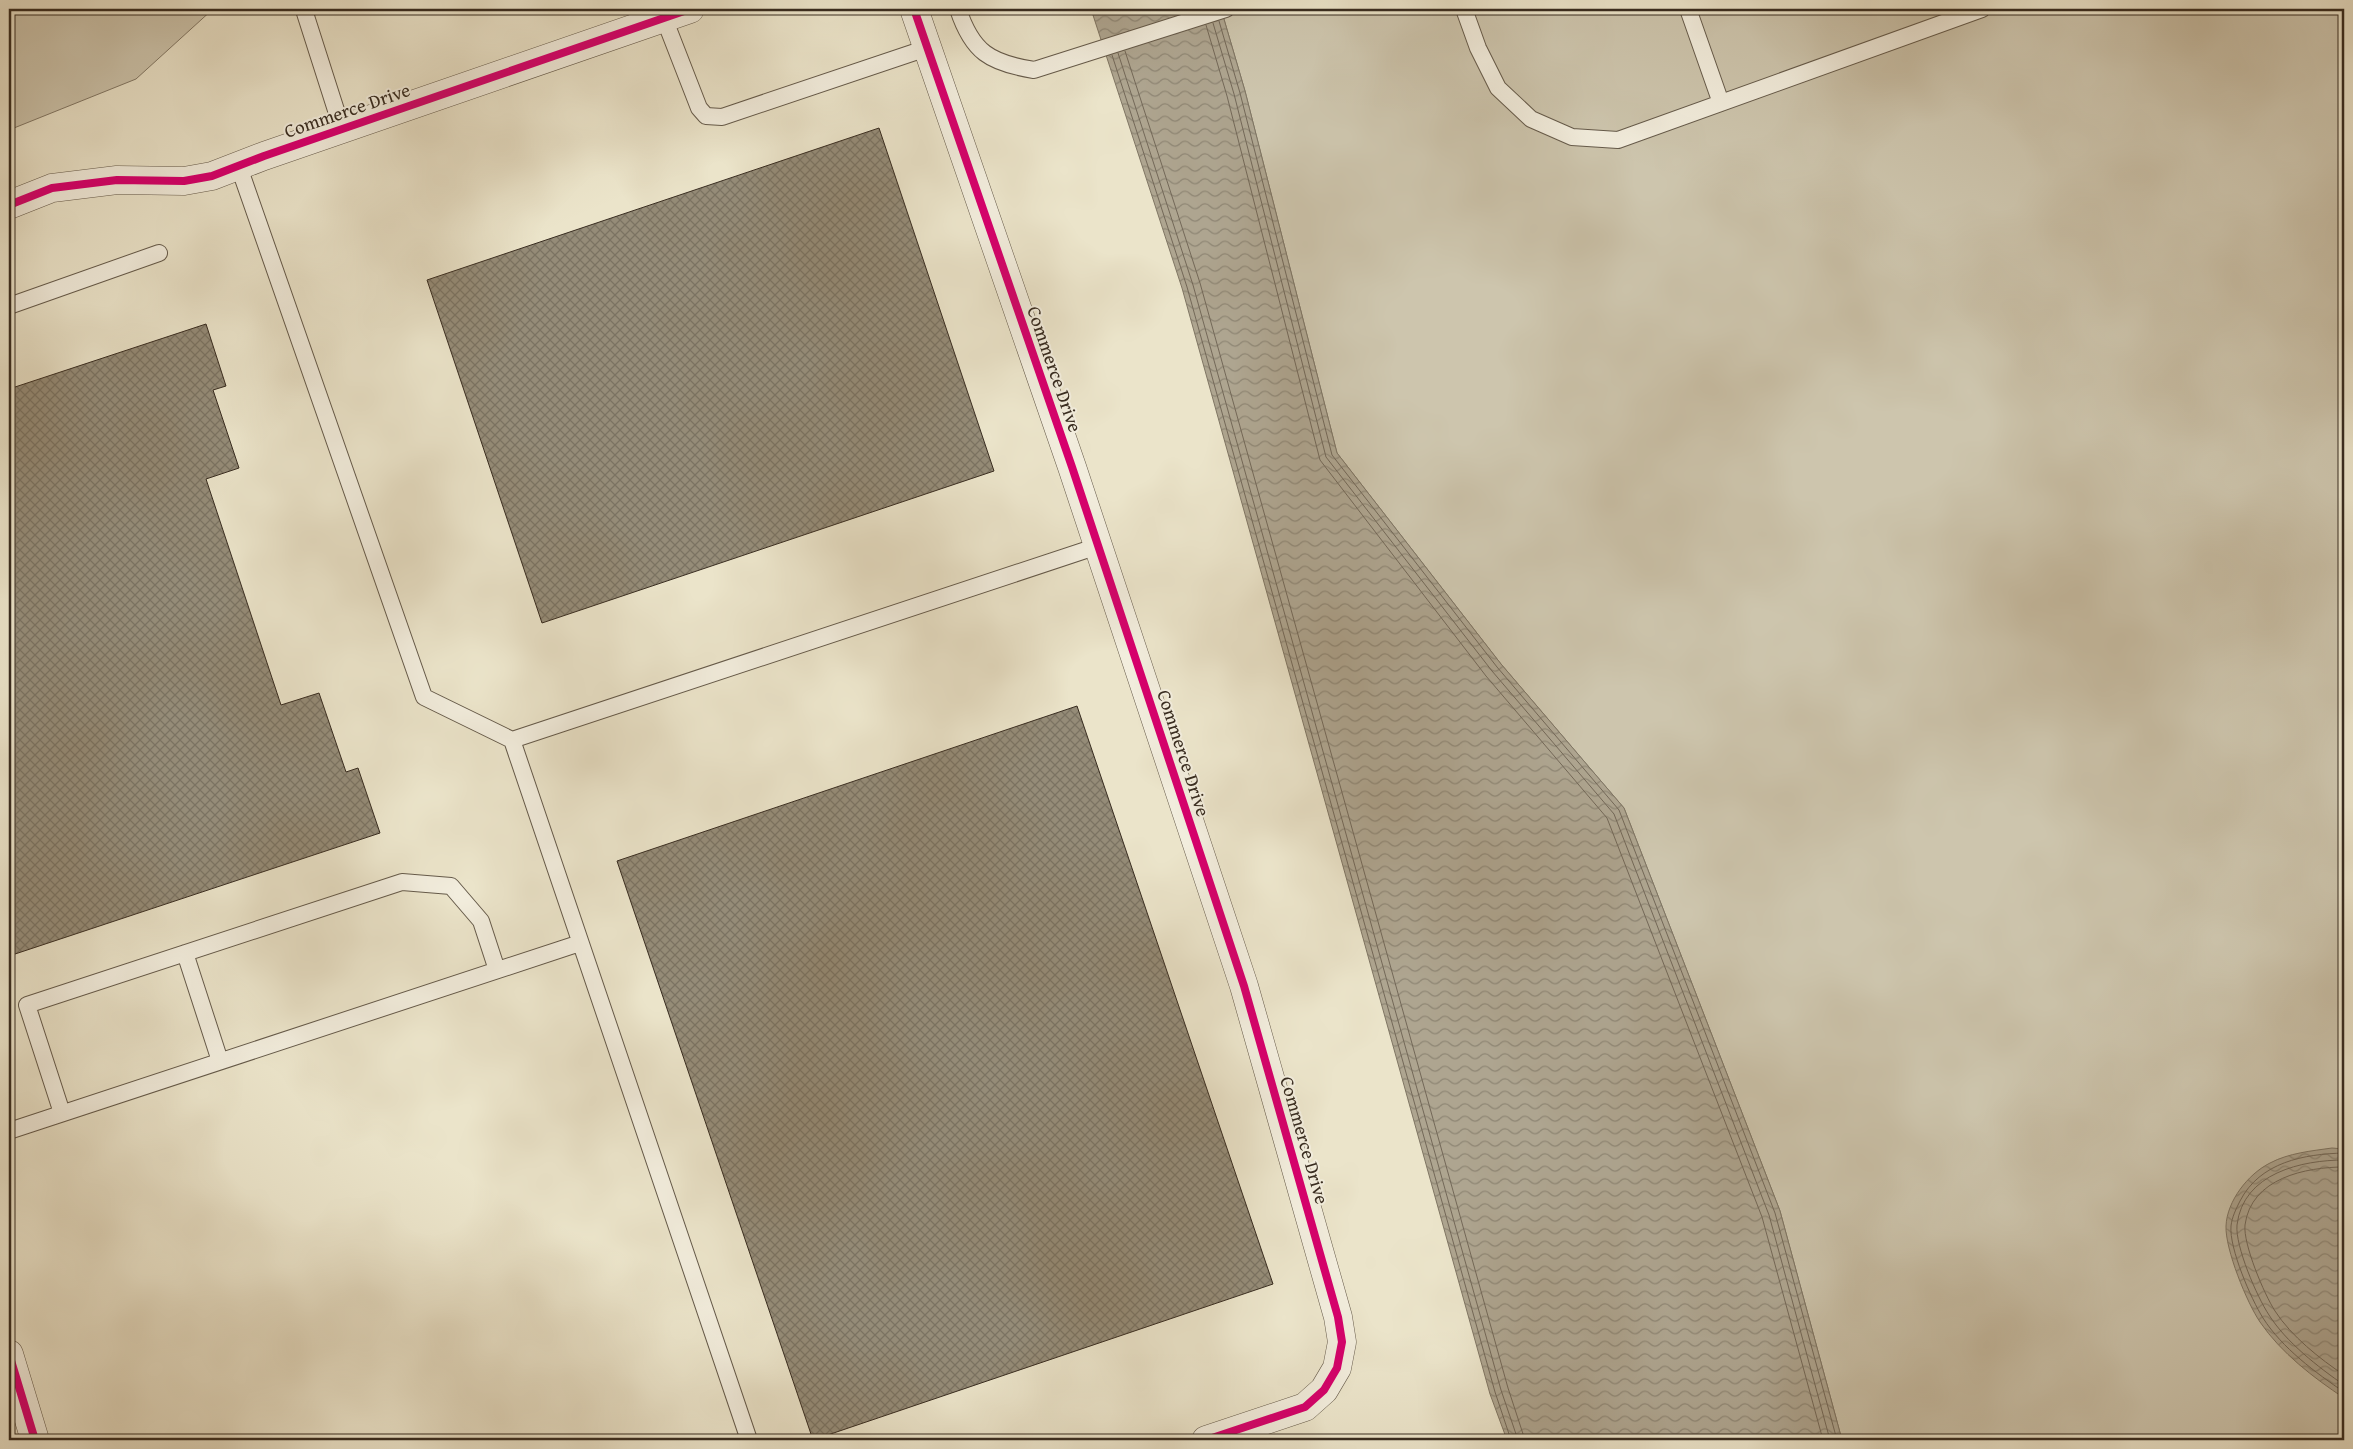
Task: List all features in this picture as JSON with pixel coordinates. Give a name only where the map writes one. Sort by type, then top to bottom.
[{"type":"street","name":"Commerce Drive","points":[[9,206],[52,188],[118,180],[184,181],[212,176],[264,156],[690,9]]},
{"type":"street","name":"Commerce Drive","points":[[914,9],[1098,546],[1244,986],[1338,1317],[1342,1342],[1337,1368],[1324,1390],[1304,1407],[1206,1440]]},
{"type":"street","points":[[9,1354],[35,1440]]},
{"type":"lane","points":[[310,9],[304,10],[342,129]]},
{"type":"lane","points":[[958,9],[966,33],[984,53],[1008,66],[1034,70],[1226,9]]},
{"type":"lane","points":[[1464,9],[1478,48],[1498,88],[1531,119],[1572,137],[1618,140],[1975,10]]},
{"type":"lane","points":[[1688,9],[1721,103]]},
{"type":"lane","points":[[664,18],[699,108],[706,116],[722,117],[927,48]]},
{"type":"lane","points":[[239,167],[424,697],[512,740],[1098,546]]},
{"type":"lane","points":[[9,306],[159,253]]},
{"type":"lane","points":[[512,740],[749,1440]]},
{"type":"lane","points":[[62,1113],[27,1004],[402,882],[451,886],[481,921],[497,970]]},
{"type":"lane","points":[[9,1131],[580,943]]},
{"type":"lane","points":[[184,953],[220,1061]]},
{"type":"shaded area","points":[[9,9],[213,9],[136,79],[9,130]]},
{"type":"shaded area","points":[[1221,9],[2344,9],[2344,1440],[1842,1440],[1780,1211],[1624,808],[1501,664],[1337,453],[1245,91]]},
{"type":"water","points":[[1091,9],[1221,9],[1245,91],[1337,453],[1501,664],[1624,808],[1780,1211],[1842,1440],[1507,1440],[1490,1394],[1182,288]]},
{"type":"water","points":[[2332,1148],[2344,1149],[2344,1398],[2299,1364],[2278,1344],[2260,1322],[2238,1276],[2229,1248],[2226,1226],[2230,1207],[2240,1189],[2262,1168],[2292,1155]]},
{"type":"building","points":[[879,128],[994,471],[542,623],[427,280]]},
{"type":"building","points":[[206,324],[226,386],[213,390],[239,468],[206,479],[281,705],[319,693],[346,772],[358,768],[380,833],[9,956],[9,389]]},
{"type":"building","points":[[1077,706],[1273,1284],[813,1440],[617,861]]},
{"type":"cycle path","points":[[9,205],[52,188],[117,180],[184,181],[212,176],[264,156],[690,9]]},
{"type":"cycle path","points":[[914,9],[1072,467],[1244,986],[1338,1317],[1342,1342],[1337,1368],[1324,1390],[1305,1407],[1206,1440]]},
{"type":"cycle path","points":[[9,1354],[35,1440]]}]
